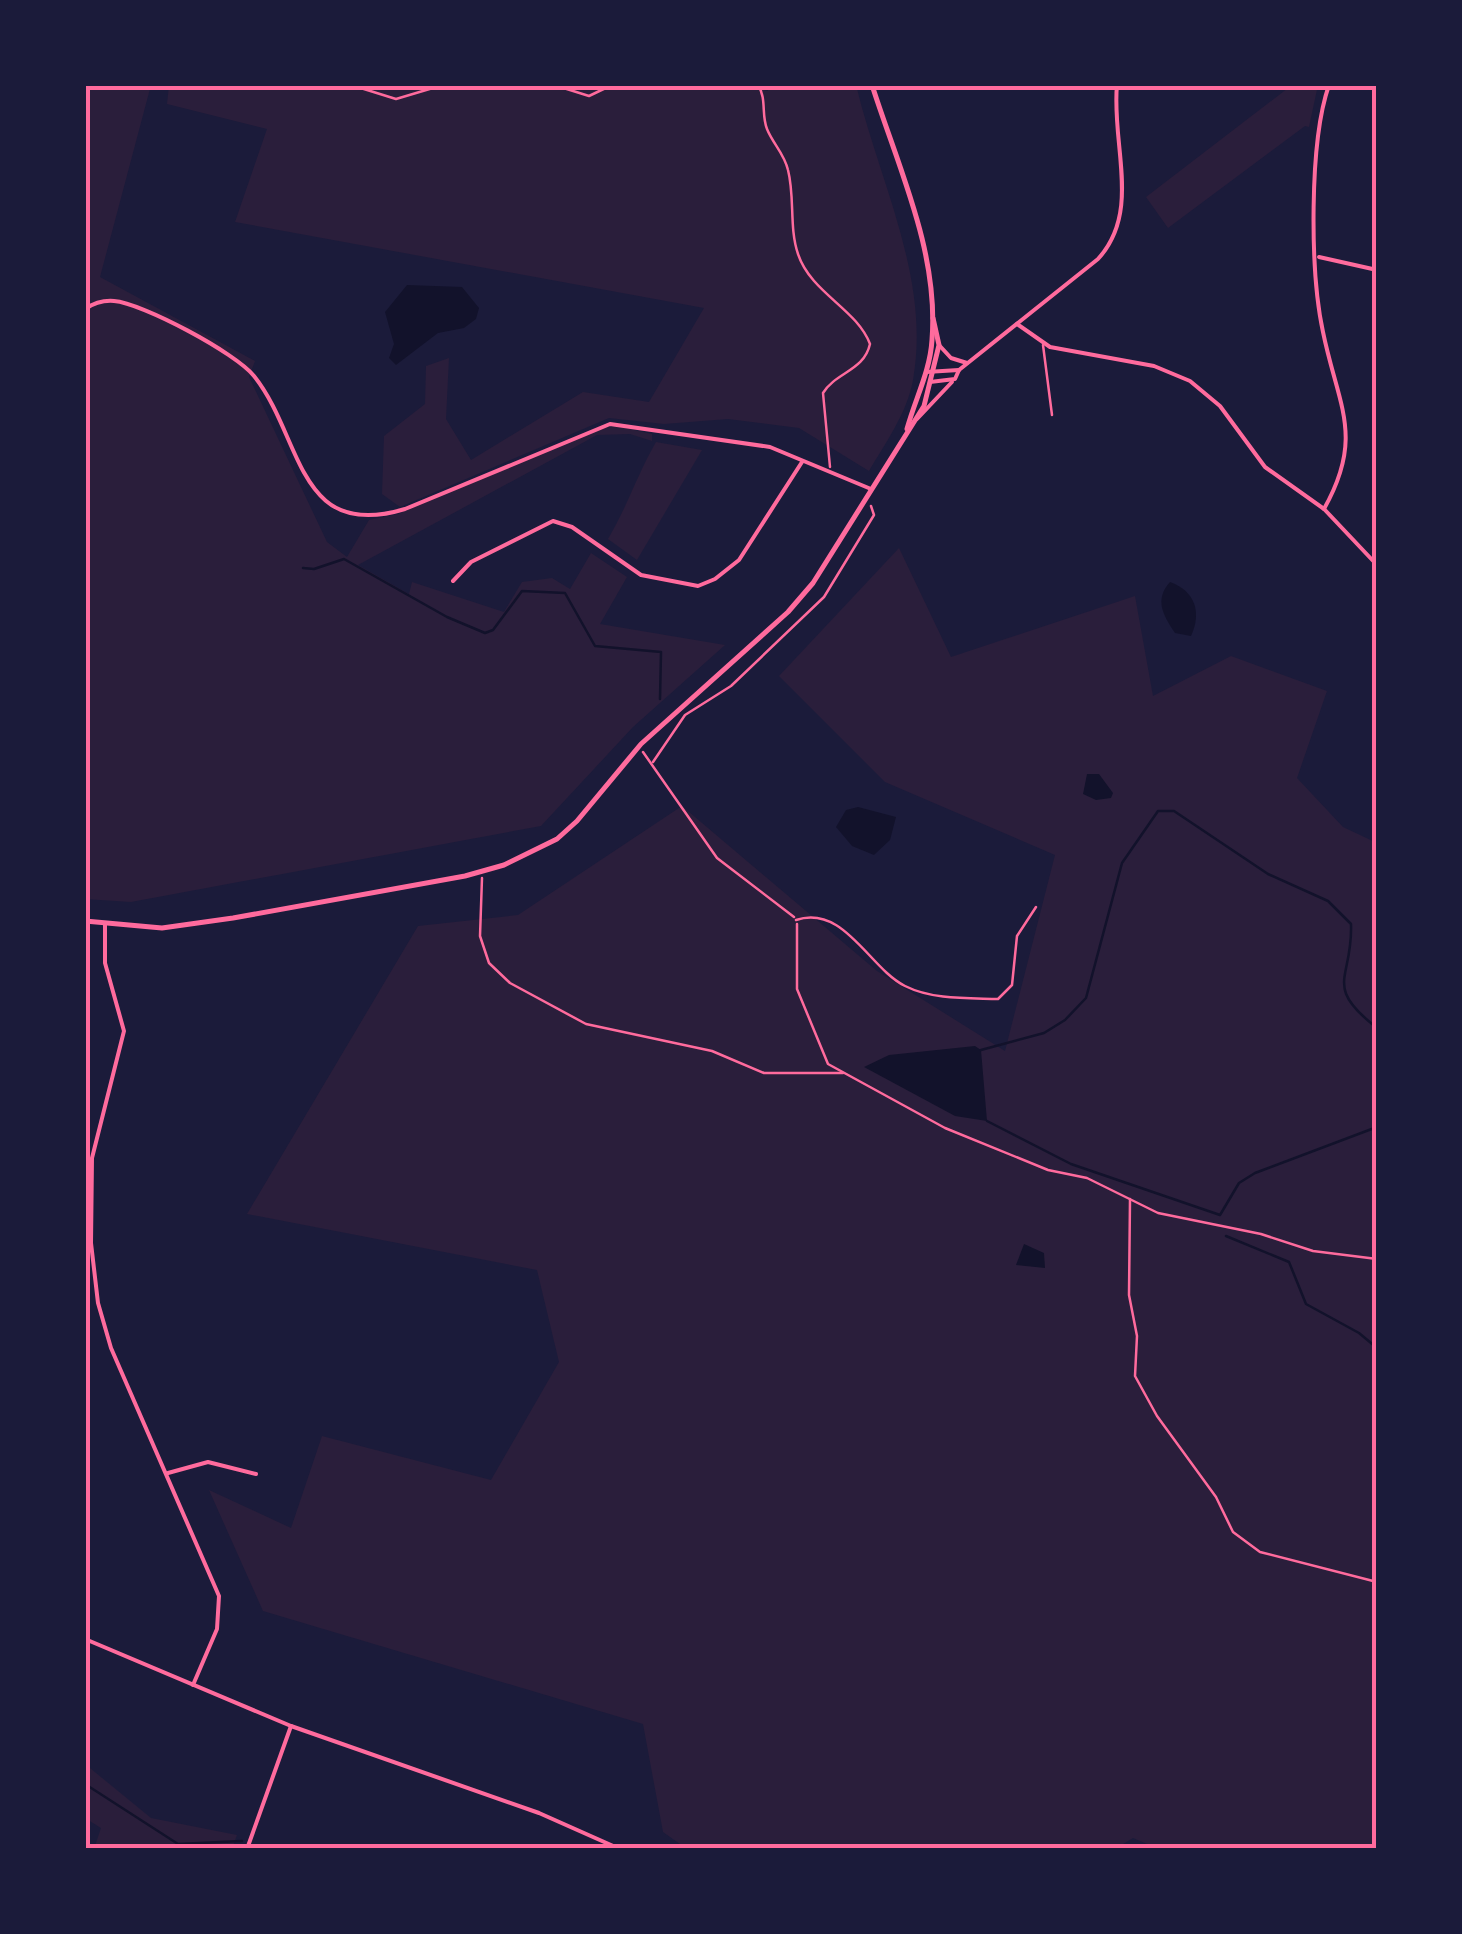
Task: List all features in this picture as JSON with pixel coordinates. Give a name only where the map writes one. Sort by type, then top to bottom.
[{"type":"street","points":[[882,85],[873,86],[919,224],[939,345],[933,383],[917,420]]},
{"type":"street","points":[[85,921],[162,928],[482,871],[531,854],[556,839],[577,821],[639,746],[799,600],[906,434],[959,370],[1098,259],[1118,230],[1123,194],[1115,141],[1117,85]]},
{"type":"street","points":[[1324,509],[1345,466],[1349,439],[1323,332],[1317,258],[1316,192],[1329,85]]},
{"type":"street","points":[[1317,258],[1377,270]]},
{"type":"street","points":[[85,309],[104,301],[127,304],[251,372],[314,488],[331,507],[348,514],[381,515],[405,509],[610,424],[770,447],[802,462],[829,468],[873,490]]},
{"type":"street","points":[[906,434],[925,376],[933,318]]},
{"type":"street","points":[[1018,324],[1044,345],[1154,366],[1190,381],[1220,406],[1266,467],[1324,509],[1377,565]]},
{"type":"street","points":[[939,345],[951,358],[968,363]]},
{"type":"street","points":[[925,376],[959,370]]},
{"type":"street","points":[[925,376],[933,383]]},
{"type":"street","points":[[933,383],[955,379]]},
{"type":"street","points":[[452,581],[471,562],[553,522],[572,527],[648,578],[689,586],[707,584],[745,552],[802,462]]},
{"type":"street","points":[[104,924],[106,964],[124,1031],[92,1158],[94,1284],[111,1348],[215,1584],[220,1607],[217,1628],[193,1685]]},
{"type":"street","points":[[168,1473],[208,1462],[256,1474]]},
{"type":"street","points":[[85,1639],[290,1726],[566,1823],[620,1849]]},
{"type":"street","points":[[247,1849],[290,1726]]},
{"type":"lane","points":[[1044,345],[1052,414]]},
{"type":"lane","points":[[796,920],[810,918],[849,932],[877,967],[919,992],[998,999],[1012,985],[1016,936],[1036,907]]},
{"type":"path","points":[[351,85],[396,99],[442,85]]},
{"type":"path","points":[[554,85],[589,96],[612,85]]},
{"type":"path","points":[[758,85],[764,96],[766,128],[779,145],[789,172],[799,258],[818,287],[870,344],[860,364],[832,380],[823,393],[829,468]]},
{"type":"path","points":[[652,764],[685,716],[731,686],[824,597],[868,530],[874,509]]},
{"type":"path","points":[[639,746],[717,858],[782,905],[796,920],[796,989],[828,1064],[945,1128],[1048,1170],[1087,1178],[1158,1213],[1261,1234],[1312,1251],[1377,1259]]},
{"type":"path","points":[[482,871],[480,936],[489,963],[510,983],[586,1024],[712,1051],[764,1073],[846,1073]]},
{"type":"path","points":[[1130,1198],[1129,1294],[1137,1336],[1136,1376],[1157,1416],[1216,1497],[1233,1532],[1260,1552],[1377,1582]]},
{"type":"shaded area","points":[[85,85],[151,85],[100,277],[255,361],[249,377],[327,542],[347,557],[369,520],[398,514],[599,429],[616,426],[652,434],[652,441],[630,434],[597,435],[358,565],[409,594],[412,582],[504,612],[522,582],[552,578],[570,589],[591,553],[627,577],[600,624],[725,645],[633,727],[541,826],[131,902],[85,899]]},
{"type":"shaded area","points":[[169,85],[741,85],[768,91],[768,85],[856,85],[900,231],[915,305],[913,380],[901,416],[869,471],[799,428],[728,419],[664,424],[609,418],[400,507],[382,494],[384,436],[425,404],[426,366],[449,358],[446,419],[471,460],[583,392],[649,402],[704,308],[235,222],[267,129],[167,104]]},
{"type":"shaded area","points":[[1292,85],[1318,85],[1309,127],[1305,126],[1168,228],[1146,197]]},
{"type":"shaded area","points":[[407,285],[462,287],[479,308],[476,319],[464,328],[438,333],[396,365],[389,358],[394,344],[385,312]]},
{"type":"shaded area","points":[[656,442],[702,450],[637,560],[608,539]]},
{"type":"shaded area","points":[[899,548],[951,657],[1135,596],[1153,696],[1231,656],[1327,691],[1297,778],[1343,827],[1377,843],[1377,1849],[1159,1849],[1133,1838],[1115,1849],[687,1849],[663,1832],[643,1724],[263,1611],[209,1490],[291,1528],[322,1436],[491,1480],[559,1362],[537,1270],[247,1214],[418,926],[518,915],[682,806],[877,971],[1005,1051],[1055,855],[885,782],[779,676]]},
{"type":"shaded area","points":[[1170,582],[1185,591],[1194,603],[1196,619],[1191,636],[1175,633],[1164,614],[1162,595]]},
{"type":"shaded area","points":[[1087,774],[1099,774],[1113,793],[1111,798],[1096,800],[1083,794]]},
{"type":"shaded area","points":[[858,807],[896,817],[890,840],[874,855],[852,846],[836,827],[846,810]]},
{"type":"shaded area","points":[[975,1046],[981,1050],[987,1121],[955,1116],[864,1067],[889,1055]]},
{"type":"shaded area","points":[[1024,1244],[1044,1253],[1045,1268],[1016,1265]]},
{"type":"shaded area","points":[[85,1764],[151,1818],[237,1835],[232,1849],[94,1849],[101,1828],[85,1818]]},
{"type":"waterway","points":[[303,568],[314,569],[344,559],[447,617],[485,633],[493,630],[522,591],[565,593],[595,646],[661,652],[660,699]]},
{"type":"waterway","points":[[981,1050],[1044,1033],[1065,1020],[1086,998],[1122,863],[1158,811],[1174,811],[1268,874],[1328,901],[1351,924],[1345,991],[1360,1013],[1377,1028]]},
{"type":"waterway","points":[[987,1121],[1071,1164],[1220,1215],[1239,1183],[1255,1173],[1377,1127]]},
{"type":"waterway","points":[[1226,1236],[1289,1262],[1306,1304],[1359,1333],[1377,1348]]},
{"type":"waterway","points":[[1377,1559],[1373,1586],[1377,1602]]},
{"type":"waterway","points":[[85,1784],[178,1844],[242,1841]]}]
